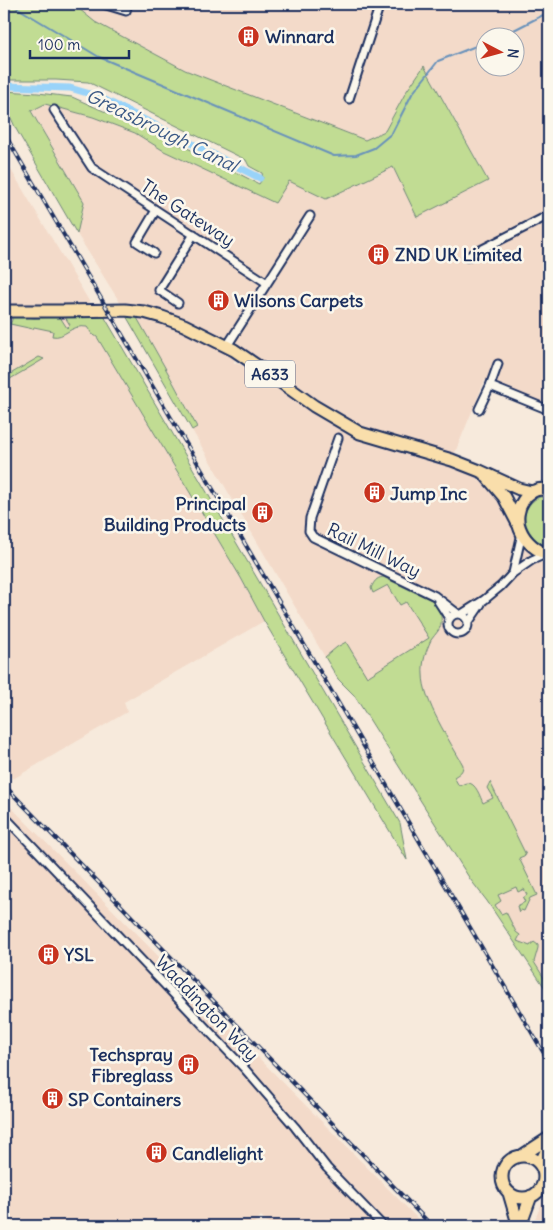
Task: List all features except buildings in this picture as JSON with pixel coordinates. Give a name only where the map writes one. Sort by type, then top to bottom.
[{"type":"main road","name":"A633","points":[[4,305],[46,312]]},
{"type":"main road","name":"A633","points":[[4,311],[125,310],[144,312],[184,325],[227,346],[314,406],[360,432],[452,460],[519,489],[532,492]]},
{"type":"main road","points":[[485,473],[504,497],[526,540],[548,554]]},
{"type":"main road","points":[[520,530],[518,516],[520,506],[525,498],[538,489],[548,488]]},
{"type":"main road","points":[[524,1156],[549,1138]]},
{"type":"main road","points":[[540,1164],[549,1144]]},
{"type":"main road","points":[[509,1193],[522,1198],[531,1196],[539,1190],[543,1182],[544,1173],[540,1164],[532,1158],[524,1156],[510,1160],[504,1167],[502,1176],[502,1181],[509,1193],[519,1224],[531,1196]]},
{"type":"street","points":[[103,4],[126,12],[128,4]]},
{"type":"street","points":[[349,99],[380,4]]},
{"type":"street","name":"The Gateway","points":[[54,110],[92,168],[267,283]]},
{"type":"street","points":[[154,253],[137,242],[156,210]]},
{"type":"street","points":[[467,257],[549,215]]},
{"type":"street","points":[[227,346],[310,216]]},
{"type":"street","points":[[178,303],[159,290],[194,234]]},
{"type":"street","points":[[479,409],[498,364]]},
{"type":"street","points":[[490,386],[549,410]]},
{"type":"street","name":"Rail Mill Way","points":[[338,438],[310,518],[309,531],[313,537],[435,596],[460,614]]},
{"type":"street","points":[[513,573],[520,530]]},
{"type":"street","points":[[484,600],[468,623],[465,632],[456,634],[451,632],[448,628],[449,618],[484,600],[513,573],[532,560],[548,554]]},
{"type":"street","name":"Rail Mill Way","points":[[435,596],[449,618]]},
{"type":"street","points":[[460,614],[466,618],[468,623]]},
{"type":"street","name":"Waddington Way","points":[[4,816],[244,1068],[295,1127],[327,1168],[383,1226]]},
{"type":"shaded area","points":[[73,4],[549,4],[549,405],[485,380],[454,455],[361,427],[241,351],[233,363],[237,363],[264,377],[344,432],[368,442],[462,469],[476,477],[488,488],[500,504],[536,563],[546,563],[549,565],[549,994],[487,901],[470,879],[354,695],[338,679],[291,600],[192,430],[197,426],[136,316],[125,314],[119,301],[77,234],[84,202],[31,110],[45,104],[93,117],[135,133],[164,151],[275,203],[289,180],[326,199],[393,167],[417,216],[488,181],[424,67],[406,92],[385,131],[365,140],[185,70],[95,22]]},
{"type":"shaded area","points":[[4,158],[89,301],[85,317],[241,578],[264,621],[124,702],[127,712],[13,779],[4,769]]},
{"type":"shaded area","points":[[4,800],[425,1226],[272,1226],[261,1216],[251,1226],[4,1226]]},
{"type":"shaded area","points":[[549,1186],[549,1226],[532,1226]]},
{"type":"green space","points":[[4,4],[73,4],[95,22],[185,70],[365,140],[385,131],[406,92],[424,66],[488,181],[417,217],[393,167],[326,199],[289,181],[275,203],[164,151],[135,133],[93,117],[45,104],[31,111],[84,202],[77,234],[16,129],[4,103],[4,91],[72,97],[196,152],[259,184],[263,178],[262,173],[249,166],[246,160],[88,82],[4,80]]},
{"type":"green space","points":[[125,314],[136,316],[197,427],[192,430]]},
{"type":"green space","points":[[12,315],[34,318],[60,317],[67,328],[70,325],[65,317],[104,316],[400,823],[407,860],[97,337],[87,327],[72,329],[61,335],[52,336],[53,331],[10,324]]},
{"type":"green space","points":[[39,357],[44,359],[5,382],[4,380],[7,376]]},
{"type":"green space","points":[[539,497],[549,497],[549,547],[534,538],[526,524],[526,510]]},
{"type":"green space","points":[[383,577],[431,600],[441,614],[440,627],[431,640],[423,665],[424,685],[427,696],[438,721],[463,765],[462,771],[454,777],[459,786],[466,783],[473,785],[483,803],[493,798],[487,788],[490,782],[526,855],[519,858],[537,895],[530,898],[524,911],[521,910],[519,913],[517,906],[525,902],[523,898],[527,895],[524,889],[518,892],[516,887],[498,895],[501,901],[495,905],[501,914],[506,912],[516,932],[520,935],[517,941],[530,946],[534,942],[538,945],[534,962],[549,986],[549,994],[487,901],[470,879],[354,695],[338,679],[325,657],[346,642],[367,677],[429,638],[406,602],[400,605],[388,585],[373,593],[371,588],[373,584],[377,579]]},
{"type":"waterway","points":[[11,4],[99,57],[334,156],[356,155],[374,148],[392,133],[412,94],[438,61],[476,46]]},
{"type":"waterway","points":[[518,28],[549,12]]},
{"type":"waterway","name":"Greasbrough Canal","points":[[4,86],[70,88],[97,96],[260,178]]},
{"type":"railway","points":[[4,133],[549,1062]]},
{"type":"railway","points":[[4,785],[432,1226]]},
{"type":"place","name":"Winnard","points":[[249,36]]},
{"type":"place","name":"ZND UK Limited","points":[[379,254]]},
{"type":"place","name":"Wilsons Carpets","points":[[218,300]]},
{"type":"place","name":"Jump Inc","points":[[374,493]]},
{"type":"place","name":"Principal Building Products","points":[[262,513]]},
{"type":"place","name":"YSL","points":[[48,954]]},
{"type":"place","name":"Techspray Fibreglass","points":[[189,1064]]},
{"type":"place","name":"SP Containers","points":[[52,1099]]},
{"type":"place","name":"Candlelight","points":[[156,1153]]}]
